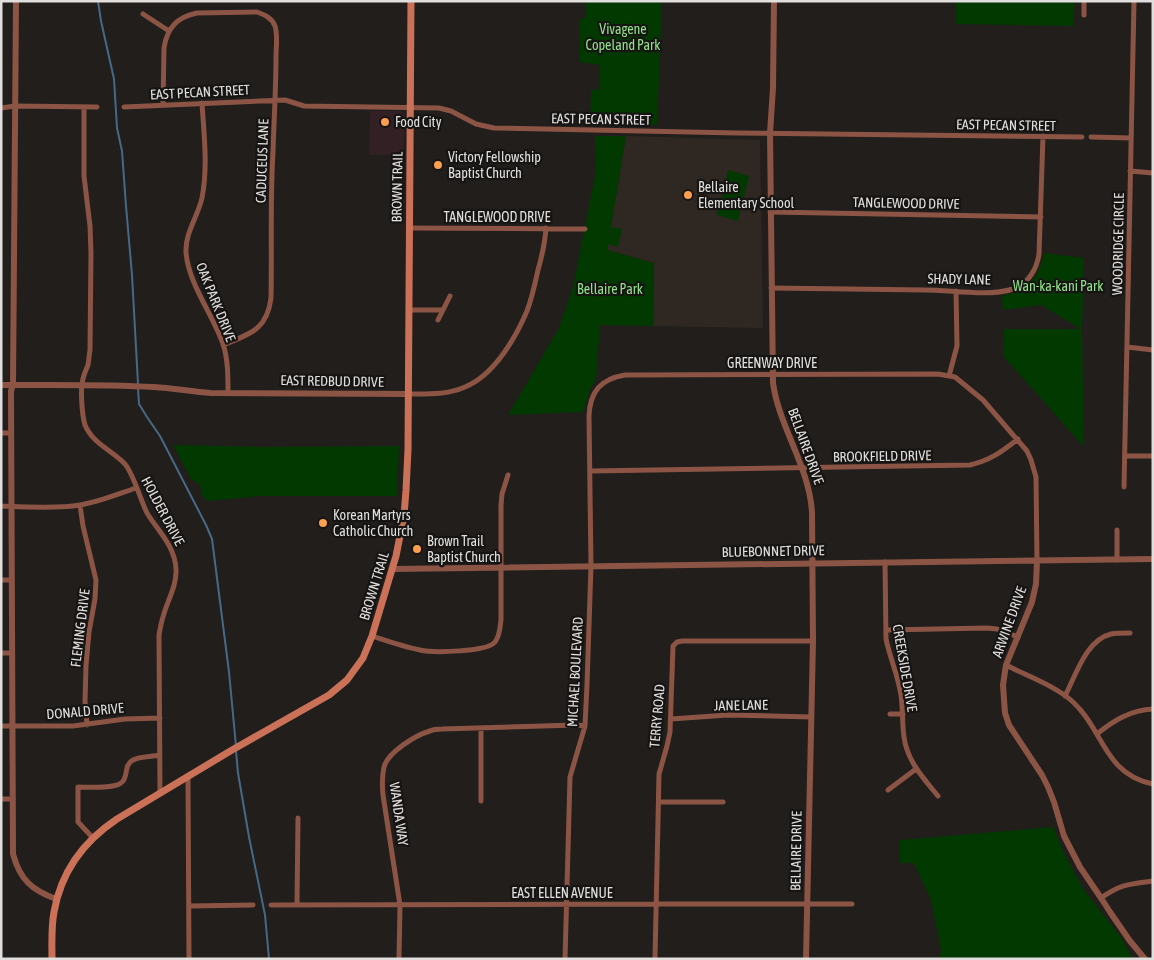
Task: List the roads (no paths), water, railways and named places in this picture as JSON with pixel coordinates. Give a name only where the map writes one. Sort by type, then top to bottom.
[{"type":"main road","name":"BROWN TRAIL","points":[[52,959],[52,928],[56,899],[67,872],[93,838],[118,819],[232,750],[329,695],[347,680],[362,658],[372,636],[393,569],[404,516],[406,490],[408,450],[411,1]]},
{"type":"street","points":[[16,1],[13,385],[11,391],[14,854],[17,867],[22,876],[38,891],[56,899]]},
{"type":"street","name":"BELLAIRE DRIVE","points":[[774,1],[773,88],[770,133],[772,374],[774,395],[807,483],[811,501],[813,641],[806,959]]},
{"type":"street","points":[[1084,1],[1084,15]]},
{"type":"street","name":"WOODRIDGE CIRCLE","points":[[1124,487],[1134,1]]},
{"type":"street","name":"CADUCEUS LANE","points":[[169,31],[182,17],[197,12],[257,12],[270,19],[276,30],[276,100],[272,162],[270,309],[268,316],[258,329],[223,345]]},
{"type":"street","points":[[143,14],[169,31],[164,48],[163,105]]},
{"type":"street","name":"EAST PECAN STREET","points":[[124,107],[285,100],[304,106],[445,109],[476,124],[494,128],[1082,137]]},
{"type":"street","name":"OAK PARK DRIVE","points":[[202,103],[204,184],[201,201],[188,236],[186,252],[192,276],[223,345],[228,373],[228,392]]},
{"type":"street","points":[[1,108],[15,106],[97,107]]},
{"type":"street","name":"HOLDER DRIVE","points":[[84,107],[84,176],[91,253],[90,350],[82,385],[85,425],[98,444],[118,457],[127,467],[148,514],[169,544],[176,562],[175,581],[162,617],[159,635],[160,794]]},
{"type":"street","name":"SHADY LANE","points":[[771,288],[988,292],[1014,288],[1026,280],[1038,265],[1043,136]]},
{"type":"street","points":[[1091,137],[1131,138]]},
{"type":"street","points":[[1130,171],[1153,173]]},
{"type":"street","name":"TANGLEWOOD DRIVE","points":[[770,212],[1040,217]]},
{"type":"street","name":"TANGLEWOOD DRIVE","points":[[409,228],[585,229]]},
{"type":"street","name":"EAST REDBUD DRIVE","points":[[1,385],[129,386],[169,388],[194,392],[445,393],[465,387],[482,377],[498,362],[526,312],[533,291],[546,228]]},
{"type":"street","points":[[949,376],[957,346],[958,334],[956,291]]},
{"type":"street","points":[[438,320],[450,296]]},
{"type":"street","points":[[409,310],[443,310]]},
{"type":"street","points":[[1126,348],[1153,350]]},
{"type":"street","name":"GREENWAY DRIVE","points":[[599,387],[609,379],[625,375],[938,374],[949,376]]},
{"type":"street","name":"ARWINE DRIVE","points":[[949,376],[955,377],[964,383],[983,400],[1018,440],[1027,451],[1036,477],[1037,561],[1034,595],[1006,665],[1003,698],[1004,713],[1008,725],[1042,775],[1054,802],[1067,844],[1080,867],[1130,941],[1145,959]]},
{"type":"street","name":"MICHAEL BOULEVARD","points":[[565,959],[570,777],[585,726],[588,685],[590,566],[589,407],[599,387]]},
{"type":"street","points":[[1,433],[11,433]]},
{"type":"street","name":"BROOKFIELD DRIVE","points":[[590,471],[970,465],[985,461],[1018,440]]},
{"type":"street","points":[[1125,456],[1153,456]]},
{"type":"street","points":[[372,636],[431,652],[473,650],[492,645],[497,640],[500,629],[501,505],[502,494],[508,475]]},
{"type":"street","points":[[1,506],[80,505],[103,500],[136,488]]},
{"type":"street","name":"FLEMING DRIVE","points":[[80,505],[96,580],[86,666],[85,701],[87,725]]},
{"type":"street","points":[[1117,530],[1117,560]]},
{"type":"street","name":"BLUEBONNET DRIVE","points":[[393,569],[1153,559]]},
{"type":"street","name":"CREEKSIDE DRIVE","points":[[885,562],[886,630],[888,648],[902,696],[904,739],[916,769],[938,796]]},
{"type":"street","points":[[1,580],[12,580]]},
{"type":"street","points":[[886,630],[987,628],[997,629],[1018,637]]},
{"type":"street","points":[[1066,696],[1088,650],[1099,639],[1110,634],[1130,633]]},
{"type":"street","name":"TERRY ROAD","points":[[655,959],[659,774],[668,746],[671,719],[673,646],[677,642],[813,641]]},
{"type":"street","points":[[1,653],[12,653]]},
{"type":"street","points":[[1006,665],[1066,696],[1079,708],[1111,758],[1120,768],[1147,783],[1153,784]]},
{"type":"street","points":[[1097,734],[1127,714],[1153,709]]},
{"type":"street","points":[[890,714],[903,714]]},
{"type":"street","name":"JANE LANE","points":[[671,719],[728,715],[811,717]]},
{"type":"street","name":"DONALD DRIVE","points":[[1,726],[73,726],[125,719],[160,718]]},
{"type":"street","name":"WANDA WAY","points":[[399,959],[400,905],[382,783],[384,766],[392,753],[412,739],[430,731],[442,729],[585,726]]},
{"type":"street","points":[[481,728],[481,801]]},
{"type":"street","points":[[93,838],[78,822],[78,787],[118,785],[126,777],[127,766],[130,761],[160,755]]},
{"type":"street","points":[[888,790],[916,769]]},
{"type":"street","points":[[188,777],[189,959]]},
{"type":"street","points":[[181,781],[188,788]]},
{"type":"street","points":[[1,799],[13,799]]},
{"type":"street","points":[[659,802],[723,802]]},
{"type":"street","points":[[297,905],[298,818]]},
{"type":"street","points":[[1101,898],[1114,889],[1129,884],[1153,881]]},
{"type":"street","name":"EAST ELLEN AVENUE","points":[[271,906],[852,904]]},
{"type":"street","points":[[189,906],[253,905]]},
{"type":"waterway","points":[[98,1],[114,79],[117,128],[122,151],[138,384]]},
{"type":"waterway","points":[[138,388],[139,404],[160,436],[212,539],[229,672],[236,746]]},
{"type":"waterway","points":[[236,751],[249,837],[265,915],[269,959]]},
{"type":"place","name":"Food City","points":[[385,122]]},
{"type":"place","name":"Victory Fellowship Baptist Church","points":[[438,165]]},
{"type":"place","name":"Bellaire Elementary School","points":[[688,195]]},
{"type":"place","name":"Korean Martyrs Catholic Church","points":[[323,523]]},
{"type":"place","name":"Brown Trail Baptist Church","points":[[417,549]]},
{"type":"park label","name":"Vivagene Copeland Park","points":[[623,38]]},
{"type":"park label","name":"Wan-ka-kani Park","points":[[1058,286]]},
{"type":"park label","name":"Bellaire Park","points":[[610,289]]}]
